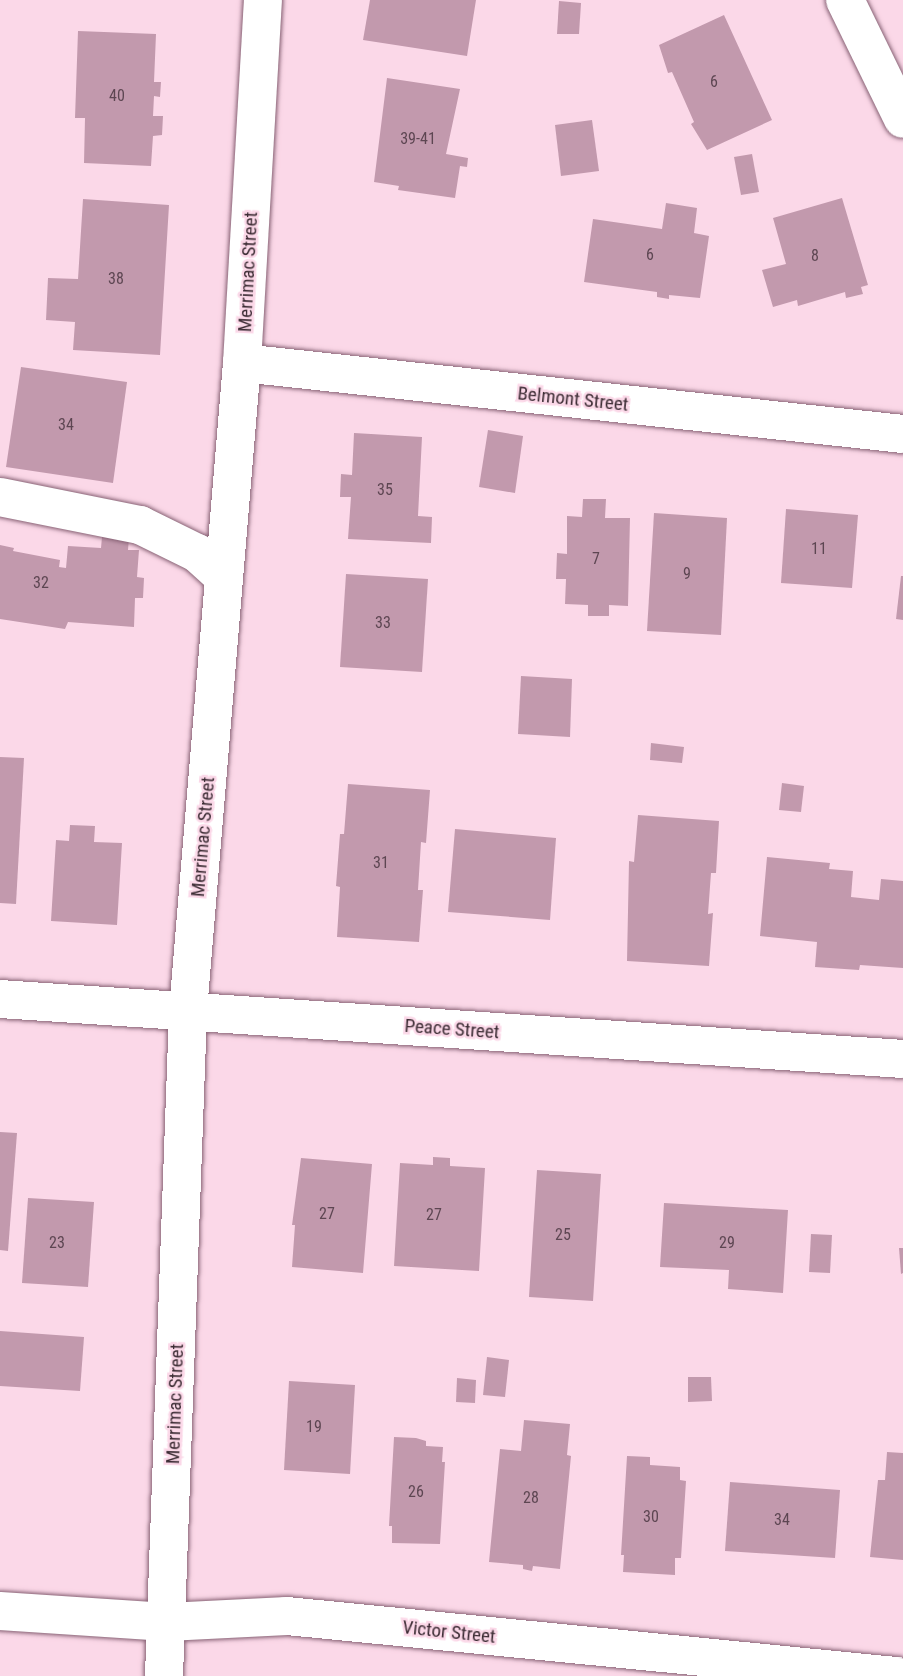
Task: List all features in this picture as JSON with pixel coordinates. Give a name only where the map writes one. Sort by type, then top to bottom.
[{"type":"street","name":"Merrimac Street","points":[[164,1676],[188,1011],[242,363],[263,0]]},
{"type":"street","points":[[845,0],[903,118]]},
{"type":"street","name":"Belmont Street","points":[[242,363],[903,434]]},
{"type":"street","points":[[0,497],[140,525],[197,553],[224,577]]},
{"type":"street","name":"Peace Street","points":[[0,999],[903,1059]]},
{"type":"street","name":"Victor Street","points":[[0,1611],[167,1622],[287,1616],[896,1676]]},
{"type":"building","points":[[370,0],[476,0],[467,56],[363,40]]},
{"type":"building","points":[[559,1],[581,3],[579,34],[557,34]]},
{"type":"building","points":[[724,15],[772,120],[707,150],[691,124],[694,122],[672,72],[668,73],[659,45]]},
{"type":"building","points":[[78,31],[156,34],[154,82],[161,82],[160,97],[154,96],[153,116],[163,116],[162,135],[153,136],[151,166],[84,163],[85,118],[75,118]]},
{"type":"building","points":[[387,78],[460,89],[446,154],[468,158],[467,167],[460,166],[455,198],[398,190],[399,186],[374,182]]},
{"type":"building","points":[[592,120],[599,171],[561,176],[555,125]]},
{"type":"building","points":[[752,154],[759,192],[741,195],[734,157]]},
{"type":"building","points":[[842,198],[868,285],[861,287],[863,294],[846,298],[845,292],[798,306],[797,300],[773,307],[762,270],[786,264],[773,218]]},
{"type":"building","points":[[83,199],[169,205],[160,355],[73,350],[75,322],[46,320],[48,278],[78,279]]},
{"type":"building","points":[[666,203],[697,208],[694,233],[709,236],[700,298],[669,295],[669,299],[657,297],[657,292],[584,282],[593,219],[662,229]]},
{"type":"building","points":[[21,367],[127,382],[113,483],[6,467]]},
{"type":"building","points":[[488,430],[523,436],[515,493],[479,487]]},
{"type":"building","points":[[354,433],[422,437],[418,516],[432,517],[431,543],[348,539],[351,497],[340,497],[341,474],[352,475]]},
{"type":"building","points":[[583,499],[606,499],[605,518],[630,518],[628,606],[609,605],[609,616],[588,616],[588,605],[565,604],[566,579],[556,579],[557,553],[567,554],[567,516],[582,517]]},
{"type":"building","points":[[786,509],[858,515],[852,588],[781,583]]},
{"type":"building","points":[[654,513],[727,518],[721,635],[647,631]]},
{"type":"building","points":[[102,537],[129,538],[128,550],[139,550],[137,577],[144,578],[143,598],[135,598],[134,627],[68,622],[65,629],[0,619],[0,545],[14,548],[13,551],[60,560],[59,567],[66,568],[68,546],[101,548]]},
{"type":"building","points":[[346,574],[428,579],[422,672],[340,667]]},
{"type":"building","points":[[903,576],[903,620],[896,619]]},
{"type":"building","points":[[521,676],[572,679],[570,737],[518,734]]},
{"type":"building","points":[[651,743],[684,747],[682,763],[650,760]]},
{"type":"building","points":[[0,757],[24,758],[16,904],[0,903]]},
{"type":"building","points":[[782,783],[804,786],[801,812],[779,810]]},
{"type":"building","points":[[348,784],[430,790],[426,843],[421,842],[418,890],[423,890],[419,942],[337,937],[340,887],[336,886],[340,834],[344,834]]},
{"type":"building","points":[[638,815],[719,821],[716,873],[711,873],[708,914],[713,913],[709,966],[627,961],[629,861],[634,862]]},
{"type":"building","points":[[70,825],[95,826],[94,842],[122,843],[117,925],[51,921],[56,840],[69,841]]},
{"type":"building","points":[[455,829],[556,838],[550,920],[448,912]]},
{"type":"building","points":[[767,857],[830,863],[829,869],[853,871],[851,897],[879,900],[881,879],[903,881],[903,968],[860,965],[859,970],[815,967],[817,942],[760,936]]},
{"type":"building","points":[[0,1132],[17,1133],[8,1251],[0,1250]]},
{"type":"building","points":[[433,1157],[450,1158],[450,1166],[485,1168],[479,1271],[394,1266],[400,1163],[433,1165]]},
{"type":"building","points":[[301,1158],[372,1164],[363,1273],[292,1267],[295,1225],[292,1225]]},
{"type":"building","points":[[537,1170],[601,1174],[593,1301],[529,1297]]},
{"type":"building","points":[[28,1198],[94,1202],[88,1287],[22,1283]]},
{"type":"building","points":[[664,1203],[788,1210],[783,1293],[728,1289],[729,1270],[660,1267]]},
{"type":"building","points":[[811,1234],[832,1235],[830,1273],[809,1272]]},
{"type":"building","points":[[899,1248],[903,1248],[901,1274]]},
{"type":"building","points":[[0,1331],[84,1337],[80,1391],[0,1386]]},
{"type":"building","points":[[487,1357],[509,1360],[505,1397],[483,1395]]},
{"type":"building","points":[[688,1377],[711,1377],[712,1401],[688,1402]]},
{"type":"building","points":[[457,1378],[476,1380],[475,1403],[456,1402]]},
{"type":"building","points":[[289,1381],[355,1385],[350,1474],[284,1470]]},
{"type":"building","points":[[524,1420],[570,1424],[567,1455],[571,1456],[560,1569],[533,1566],[532,1571],[523,1569],[523,1565],[489,1562],[500,1449],[521,1451]]},
{"type":"building","points":[[394,1437],[416,1438],[426,1441],[426,1446],[443,1447],[442,1462],[445,1462],[440,1544],[392,1543],[392,1526],[389,1526]]},
{"type":"building","points":[[887,1452],[903,1453],[903,1560],[870,1557],[878,1480],[885,1480]]},
{"type":"building","points":[[627,1456],[650,1457],[650,1465],[680,1467],[680,1480],[686,1481],[681,1558],[675,1558],[675,1575],[623,1572],[624,1555],[621,1555]]},
{"type":"building","points":[[730,1482],[840,1490],[835,1558],[725,1551]]}]
